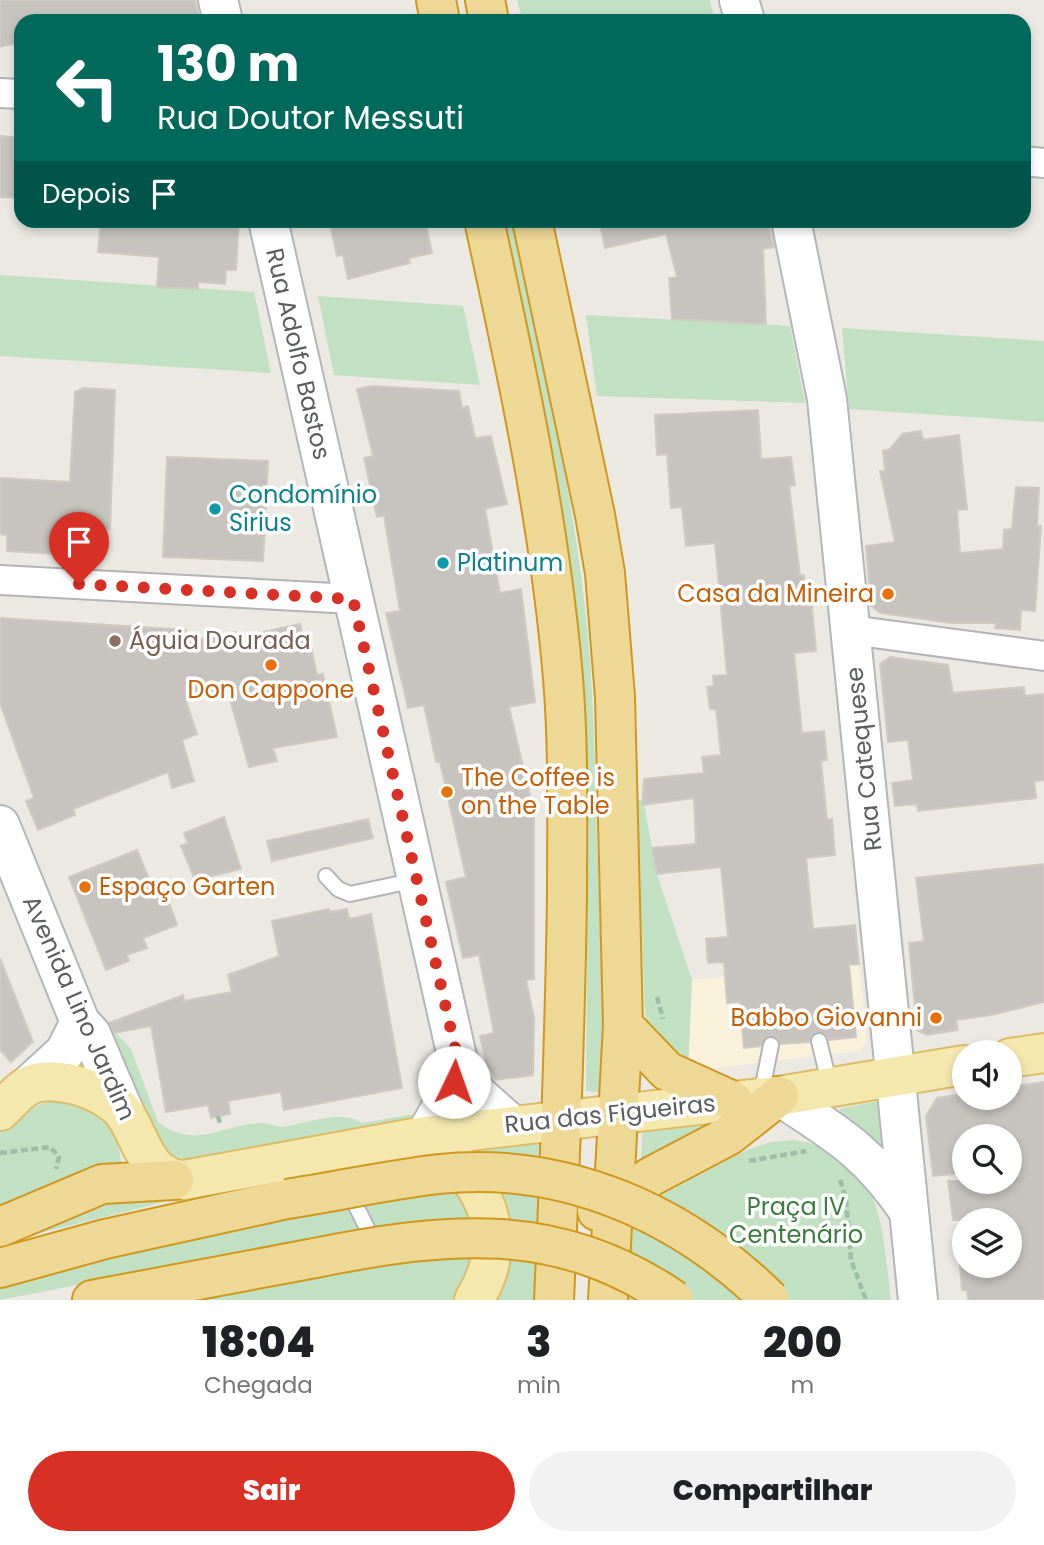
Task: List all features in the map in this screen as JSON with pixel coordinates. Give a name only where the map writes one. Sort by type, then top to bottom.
[{"type":"highway","points":[[486,228],[526,413],[557,614],[563,681],[568,788],[563,1119],[554,1300]]},
{"type":"highway","points":[[534,228],[605,573],[618,762],[623,1025],[608,1300]]},
{"type":"highway","points":[[557,1236],[613,1200],[728,1136],[758,1098],[667,1071],[623,1025]]},
{"type":"highway","points":[[0,1268],[105,1239],[288,1199],[440,1174],[501,1173],[550,1179],[620,1199],[685,1231],[744,1274],[769,1300]]},
{"type":"highway","points":[[0,1227],[102,1184],[174,1180]]},
{"type":"highway","points":[[92,1300],[419,1239],[482,1236],[519,1238],[589,1255],[623,1269],[674,1300]]},
{"type":"main road","name":"Rua Adolfo Bastos","points":[[270,228],[458,1061],[477,1094],[512,1125]]},
{"type":"main road","name":"Rua Catequese","points":[[792,228],[825,386],[918,1300]]},
{"type":"main road","name":"Avenida Lino Jardim","points":[[0,825],[80,1022],[91,1034],[146,1158],[174,1180]]},
{"type":"main road","points":[[0,1111],[71,1045],[80,1022]]},
{"type":"main road","points":[[1022,1056],[1044,1053]]},
{"type":"main road","name":"Rua Adolfo Bastos","points":[[425,1136],[450,1092],[458,1061]]},
{"type":"main road","name":"Rua das Figueiras","points":[[174,1180],[335,1163],[425,1136],[758,1098],[952,1067]]},
{"type":"main road","points":[[29,1085],[56,1082],[82,1086],[106,1098],[126,1116]]},
{"type":"main road","points":[[758,1098],[863,1153],[888,1180],[909,1212]]},
{"type":"main road","points":[[425,1136],[470,1175],[490,1215],[491,1257],[474,1300]]},
{"type":"street","points":[[0,580],[353,599]]},
{"type":"street","points":[[851,630],[1044,656]]},
{"type":"lane","points":[[326,876],[338,889],[350,894],[417,880]]},
{"type":"lane","points":[[819,1041],[830,1087]]},
{"type":"lane","points":[[758,1098],[771,1045]]},
{"type":"lane","points":[[335,1163],[382,1257]]},
{"type":"path","points":[[218,1116],[220,1124]]},
{"type":"path","points":[[0,1153],[50,1147],[59,1157],[55,1171],[48,1178]]},
{"type":"path","points":[[737,1166],[762,1158],[812,1151]]},
{"type":"path","points":[[839,1179],[846,1199],[851,1260],[866,1300]]},
{"type":"shaded area","points":[[859,964],[867,1040],[860,1051],[688,1071],[692,980]]},
{"type":"green space","points":[[517,0],[710,0],[713,14],[521,14]]},
{"type":"green space","points":[[502,228],[514,228],[545,372],[565,473],[587,627],[594,726],[602,967],[600,1092],[586,1091],[588,812],[583,682],[569,562]]},
{"type":"green space","points":[[0,275],[254,292],[271,373],[0,356]]},
{"type":"green space","points":[[318,296],[463,306],[480,385],[334,375]]},
{"type":"green space","points":[[586,315],[790,326],[805,403],[597,396]]},
{"type":"green space","points":[[842,328],[1044,341],[1044,422],[849,409]]},
{"type":"green space","points":[[637,800],[642,800],[644,804],[657,874],[692,980],[688,1071],[650,1029],[645,1013]]},
{"type":"green space","points":[[116,1033],[131,1049],[158,1122],[185,1135],[209,1134],[248,1124],[262,1123],[283,1127],[333,1117],[362,1123],[426,1112],[419,1118],[188,1161],[157,1149],[105,1036]]},
{"type":"green space","points":[[64,1099],[103,1121],[116,1138],[121,1162],[0,1214],[0,1130],[30,1109]]},
{"type":"green space","name":"Praça IV Centenário","points":[[881,1101],[884,1146],[839,1113],[841,1108]]},
{"type":"green space","name":"Praça IV Centenário","points":[[703,1122],[705,1127],[641,1160],[643,1127]]},
{"type":"green space","points":[[537,1140],[541,1143],[536,1300],[494,1300],[468,1145]]},
{"type":"green space","name":"Praça IV Centenário","points":[[794,1140],[824,1148],[846,1161],[862,1178],[873,1198],[880,1222],[891,1300],[629,1300],[633,1220],[652,1200],[747,1150],[771,1142]]},
{"type":"green space","points":[[419,1155],[440,1170],[459,1192],[467,1205],[476,1232],[471,1265],[454,1300],[184,1300],[353,1265],[337,1234],[0,1300],[0,1283],[238,1228],[326,1212],[306,1171]]},
{"type":"green space","points":[[101,1197],[164,1202],[0,1243]]},
{"type":"building","points":[[0,0],[195,0],[198,14],[14,14],[14,44],[0,47]]},
{"type":"building","points":[[0,136],[14,137],[14,198],[0,197]]},
{"type":"building","points":[[100,228],[239,228],[236,270],[226,270],[225,284],[198,282],[198,289],[157,287],[159,257],[98,252]]},
{"type":"building","points":[[331,228],[427,228],[432,253],[409,258],[410,263],[348,279],[343,255],[337,256]]},
{"type":"building","points":[[601,228],[769,228],[774,247],[763,249],[766,324],[672,319],[669,278],[677,277],[666,234],[605,248]]},
{"type":"building","points":[[372,386],[459,391],[462,408],[468,406],[475,438],[491,436],[507,504],[485,509],[500,593],[521,589],[535,702],[509,707],[534,813],[534,979],[526,980],[534,1018],[533,1075],[496,1080],[487,1066],[480,1036],[494,1033],[479,955],[463,958],[446,882],[466,877],[424,705],[408,708],[386,613],[400,611],[384,515],[377,517],[364,458],[373,456],[357,389]]},
{"type":"building","points":[[84,388],[115,390],[110,529],[58,535],[57,554],[7,551],[7,535],[0,534],[0,478],[70,482],[75,392]]},
{"type":"building","points":[[758,410],[761,459],[791,457],[795,485],[789,486],[800,575],[804,575],[804,582],[809,581],[812,607],[816,651],[794,653],[802,733],[824,731],[827,760],[821,761],[827,820],[832,819],[835,855],[806,858],[813,929],[855,925],[859,964],[849,965],[856,1037],[829,1040],[825,1034],[817,1032],[812,1035],[810,1042],[780,1044],[777,1037],[769,1036],[761,1046],[744,1048],[740,1002],[727,1003],[724,962],[708,963],[706,939],[728,937],[721,867],[657,874],[652,848],[696,844],[694,798],[642,805],[644,779],[704,773],[702,757],[721,755],[716,709],[710,709],[707,687],[714,686],[713,676],[727,675],[715,543],[686,546],[682,507],[671,508],[667,454],[657,455],[655,415]]},
{"type":"building","points":[[921,431],[923,440],[959,435],[967,509],[957,510],[960,553],[1003,549],[1004,530],[1012,529],[1016,487],[1039,488],[1037,526],[1041,526],[1035,611],[1021,610],[1020,630],[995,628],[996,623],[951,623],[881,613],[871,606],[866,546],[895,542],[880,471],[885,471],[883,451],[890,449],[902,434]]},
{"type":"building","name":"Condomínio Sirius","points":[[167,457],[268,461],[263,561],[163,557]]},
{"type":"building","points":[[0,618],[186,630],[185,642],[235,632],[236,638],[300,624],[304,639],[309,638],[317,675],[323,674],[337,737],[273,748],[277,761],[249,767],[228,692],[186,701],[197,734],[182,740],[194,781],[172,788],[168,772],[73,809],[75,815],[38,830],[26,801],[34,798],[0,703]]},
{"type":"building","points":[[890,657],[948,665],[953,693],[1024,687],[1025,696],[1044,694],[1044,780],[1034,781],[1036,798],[918,811],[917,804],[895,806],[892,783],[913,780],[908,740],[888,742],[880,664]]},
{"type":"building","points":[[224,817],[241,869],[195,880],[181,846],[188,843],[184,833]]},
{"type":"building","points":[[368,819],[373,838],[272,861],[267,841]]},
{"type":"building","points":[[137,850],[157,898],[166,894],[177,925],[143,938],[147,948],[127,955],[129,961],[106,970],[69,877]]},
{"type":"building","points":[[1044,864],[1044,1002],[991,1015],[956,1020],[958,1030],[927,1035],[917,1030],[909,943],[924,941],[916,878]]},
{"type":"building","points":[[329,909],[330,912],[347,909],[349,919],[371,914],[402,1088],[284,1110],[281,1092],[228,1101],[230,1114],[211,1118],[208,1105],[166,1112],[151,1026],[114,1033],[109,1023],[183,995],[184,1001],[232,992],[228,975],[279,956],[272,921]]},
{"type":"building","points":[[0,958],[33,1042],[11,1062],[0,1050]]},
{"type":"building","points":[[1044,1082],[1044,1300],[968,1300],[967,1290],[962,1290],[961,1278],[1022,1278],[1022,1208],[952,1208],[952,1212],[948,1181],[952,1181],[952,1194],[1022,1194],[1022,1124],[952,1124],[952,1174],[933,1176],[926,1116],[937,1098],[952,1096],[952,1110],[1022,1110],[1022,1085]]},
{"type":"place","name":"Condomínio Sirius","points":[[215,509]]},
{"type":"place","name":"Platinum","points":[[443,563]]},
{"type":"place","name":"Casa da Mineira","points":[[888,594]]},
{"type":"place","name":"Águia Dourada","points":[[115,641]]},
{"type":"place","name":"Don Cappone","points":[[271,665]]},
{"type":"place","name":"The Coffee is on the Table","points":[[447,792]]},
{"type":"place","name":"Espaço Garten","points":[[85,887]]},
{"type":"place","name":"Babbo Giovanni","points":[[936,1018]]},
{"type":"route","points":[[79,584],[353,599],[458,1061],[454,1082]]}]
